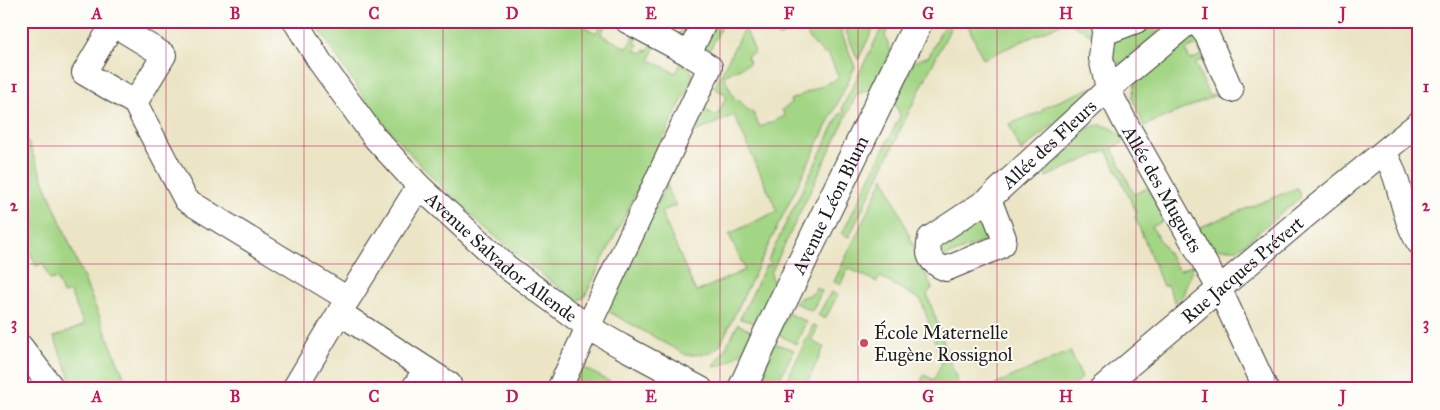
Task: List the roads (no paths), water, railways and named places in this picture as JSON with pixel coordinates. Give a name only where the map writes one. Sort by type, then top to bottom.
[{"type":"street","name":"Avenue Salvador Allende","points":[[295,21],[320,62],[375,138],[418,186],[508,268],[588,327],[701,389]]},
{"type":"street","points":[[588,327],[710,66],[627,21]]},
{"type":"street","points":[[689,54],[705,21]]},
{"type":"street","name":"Avenue Léon Blum","points":[[742,389],[919,21]]},
{"type":"street","name":"Allée des Fleurs","points":[[1108,89],[1101,58],[1104,33],[1136,21]]},
{"type":"street","name":"Allée des Fleurs","points":[[989,198],[1108,89],[1190,21]]},
{"type":"street","points":[[1196,21],[1207,35],[1231,90]]},
{"type":"street","name":"Allée des Muguets","points":[[1108,89],[1219,288],[1266,389]]},
{"type":"street","points":[[135,103],[186,200],[344,306],[426,369],[449,384],[445,389]]},
{"type":"street","name":"Rue Jacques Prévert","points":[[1101,389],[1305,216],[1419,123]]},
{"type":"street","points":[[1384,153],[1393,167],[1411,232],[1419,244]]},
{"type":"street","name":"Avenue Salvador Allende","points":[[294,389],[418,186]]},
{"type":"street","name":"Avenue Salvador Allende","points":[[559,389],[588,327]]},
{"type":"street","points":[[21,347],[50,385]]},
{"type":"street","points":[[413,389],[426,369]]},
{"type":"place","name":"École Maternelle Eugène Rossignol","points":[[864,343]]}]
